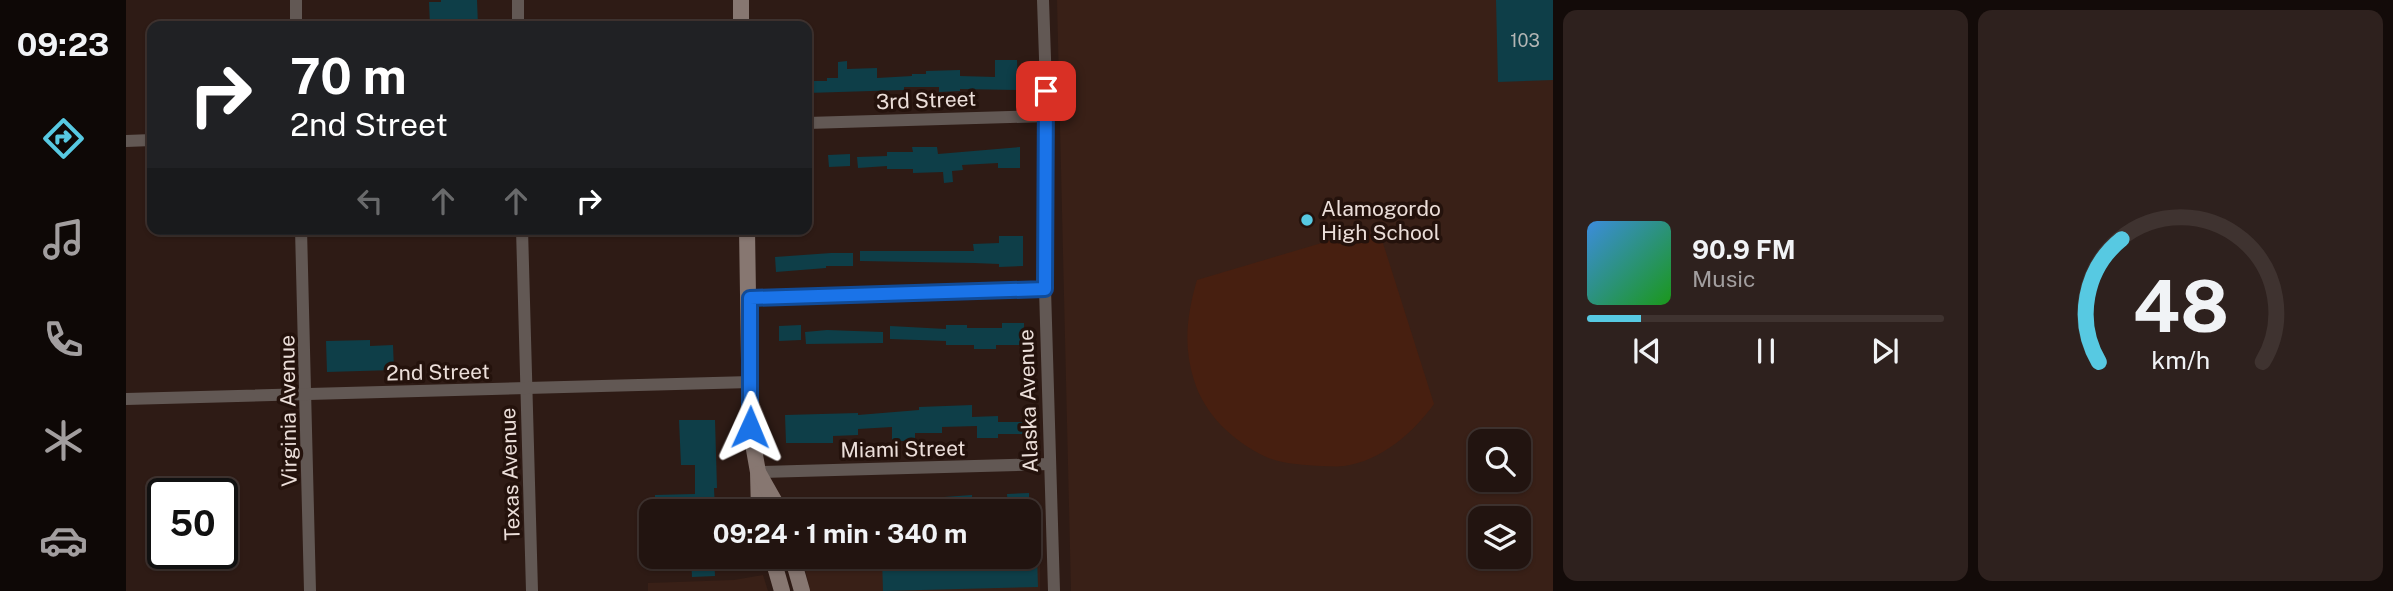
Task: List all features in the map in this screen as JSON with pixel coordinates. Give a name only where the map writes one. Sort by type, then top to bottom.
[{"type":"main road","points":[[741,0],[741,21]]},
{"type":"main road","points":[[747,235],[750,427],[758,472],[759,499]]},
{"type":"main road","points":[[758,472],[773,499]]},
{"type":"main road","points":[[776,569],[782,591]]},
{"type":"main road","points":[[796,569],[802,591]]},
{"type":"street","points":[[296,0],[296,21]]},
{"type":"street","points":[[518,0],[518,21]]},
{"type":"street","name":"Alaska Avenue","points":[[1043,0],[1047,116],[1045,289],[1054,591]]},
{"type":"street","name":"3rd Street","points":[[812,123],[1047,116]]},
{"type":"street","points":[[126,141],[147,140]]},
{"type":"street","name":"Virginia Avenue","points":[[301,235],[310,591]]},
{"type":"street","name":"Texas Avenue","points":[[522,235],[533,591]]},
{"type":"street","points":[[750,298],[1045,289]]},
{"type":"street","name":"2nd Street","points":[[126,399],[751,382]]},
{"type":"street","name":"Miami Street","points":[[758,472],[1050,464]]},
{"type":"shaded area","name":"Alamogordo High School","points":[[1057,0],[1553,0],[1553,591],[1071,591]]},
{"type":"shaded area","points":[[1362,231],[1382,240],[1434,404],[1395,444],[1358,463],[1339,466],[1308,465],[1271,459],[1241,443],[1221,425],[1205,404],[1194,380],[1187,342],[1197,280]]},
{"type":"shaded area","points":[[805,569],[1040,569],[1040,591],[810,591]]},
{"type":"shaded area","points":[[763,575],[768,591],[648,591],[648,583],[734,580]]},
{"type":"building","points":[[477,0],[478,21],[430,21],[429,2]]},
{"type":"building","points":[[1496,0],[1553,0],[1553,80],[1498,82]]},
{"type":"building","points":[[995,60],[1017,60],[1018,90],[960,89],[939,92],[939,87],[904,87],[904,90],[812,93],[812,81],[838,78],[838,62],[847,61],[847,69],[877,68],[877,78],[926,74],[926,71],[960,70],[960,76],[995,77]]},
{"type":"building","points":[[912,147],[937,147],[938,154],[1020,147],[1020,168],[998,168],[998,163],[962,165],[963,170],[952,171],[953,182],[944,183],[943,172],[913,173],[913,169],[887,169],[887,166],[858,168],[857,157],[887,156],[887,152],[913,152]]},
{"type":"building","points":[[850,154],[850,166],[829,167],[828,155]]},
{"type":"building","points":[[999,236],[1023,236],[1023,266],[860,261],[860,251],[974,251],[973,244],[999,243]]},
{"type":"building","points":[[853,253],[853,266],[776,272],[775,257]]},
{"type":"building","points":[[1002,323],[1024,323],[1024,345],[996,345],[996,349],[974,349],[974,345],[946,345],[946,341],[890,339],[890,326],[946,329],[946,325],[967,325],[967,328],[1002,328]]},
{"type":"building","points":[[801,325],[801,340],[779,341],[779,326]]},
{"type":"building","points":[[805,332],[883,332],[883,343],[806,344]]},
{"type":"building","points":[[370,340],[370,346],[393,345],[394,370],[327,372],[326,341]]},
{"type":"building","points":[[972,405],[972,417],[998,416],[998,422],[1026,422],[1026,434],[998,434],[998,438],[977,438],[977,426],[942,427],[942,433],[915,433],[915,441],[892,441],[892,427],[858,429],[858,435],[833,436],[833,443],[786,443],[785,415],[858,415],[919,410],[919,407]]},
{"type":"building","points":[[679,420],[715,420],[717,488],[714,488],[714,499],[655,499],[655,495],[695,494],[695,465],[681,465]]},
{"type":"building","points":[[1029,493],[1029,499],[1007,499],[1007,494]]},
{"type":"building","points":[[972,495],[972,499],[916,499]]},
{"type":"building","points":[[916,497],[916,499],[894,498]]},
{"type":"building","points":[[692,569],[715,569],[715,576],[692,577]]},
{"type":"building","points":[[882,569],[1037,569],[1038,587],[883,591]]},
{"type":"place","name":"Alamogordo High School","points":[[1307,220]]},
{"type":"route","points":[[750,427],[750,298],[1045,289],[1046,91]]}]
